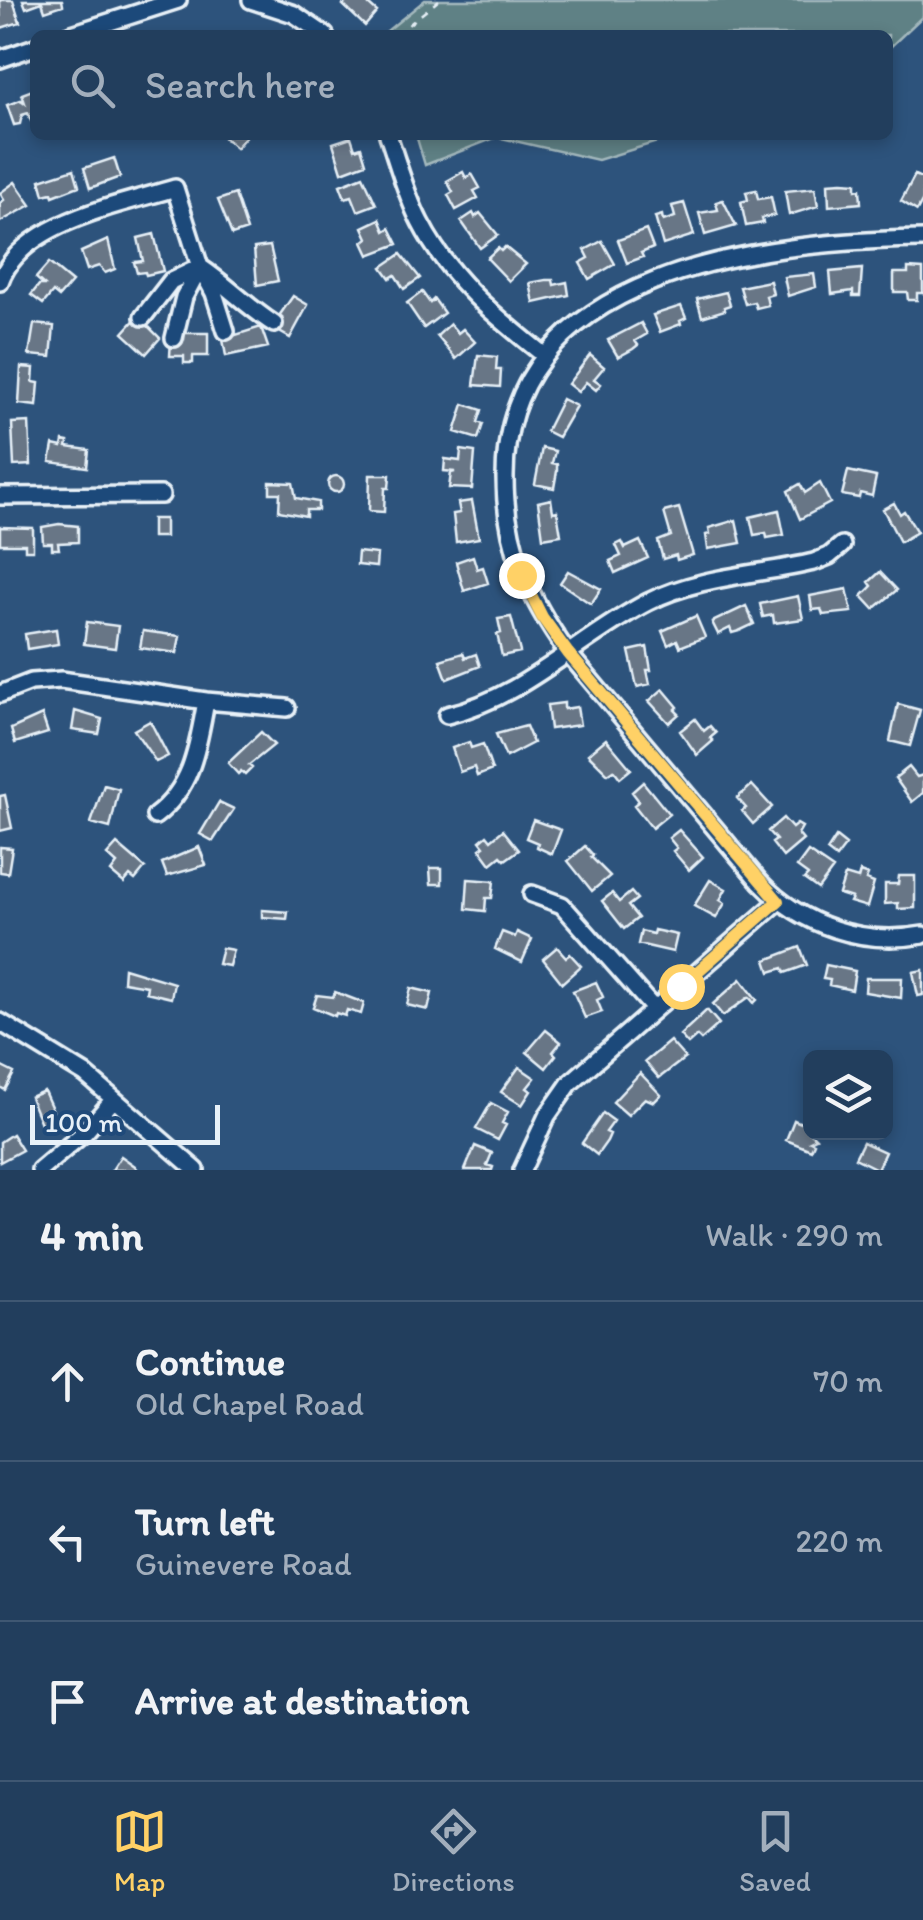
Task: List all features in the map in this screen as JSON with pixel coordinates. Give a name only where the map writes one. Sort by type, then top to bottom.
[{"type":"street","points":[[85,30],[178,0]]},
{"type":"street","points":[[251,0],[294,14],[318,30]]},
{"type":"street","points":[[0,58],[30,48]]},
{"type":"street","points":[[390,140],[418,220],[445,264],[480,302],[545,356]]},
{"type":"street","points":[[0,282],[10,262],[40,236],[87,215],[175,188],[226,331]]},
{"type":"street","points":[[923,239],[808,245],[730,258],[644,284],[603,305],[545,356],[524,388],[508,432],[505,496],[521,575],[542,617],[568,653],[778,901],[821,924],[860,936],[923,935]]},
{"type":"street","points":[[143,317],[171,281],[200,267]]},
{"type":"street","points":[[200,267],[224,284],[240,302],[274,324]]},
{"type":"street","points":[[174,338],[184,297],[200,267]]},
{"type":"street","points":[[0,496],[161,495]]},
{"type":"street","points":[[446,716],[500,698],[664,594],[702,582],[814,562],[829,556],[842,544]]},
{"type":"street","points":[[0,694],[32,682],[61,680],[206,702],[287,708]]},
{"type":"street","points":[[155,816],[176,796],[188,777],[206,702]]},
{"type":"street","points":[[532,894],[559,902],[570,912],[654,1009]]},
{"type":"street","points":[[522,1170],[565,1089],[778,901]]},
{"type":"street","points":[[0,1022],[66,1060],[196,1170]]},
{"type":"street","points":[[40,1170],[85,1132],[114,1099]]},
{"type":"path","points":[[402,30],[439,0]]},
{"type":"green space","points":[[425,0],[923,0],[923,16],[893,44],[893,30],[388,30]]},
{"type":"green space","points":[[418,140],[489,140],[425,165]]},
{"type":"green space","points":[[510,140],[664,140],[598,160]]},
{"type":"building","points":[[0,0],[13,0],[20,22],[1,28]]},
{"type":"building","points":[[23,0],[62,0],[63,5],[45,11],[42,2],[26,8]]},
{"type":"building","points":[[342,0],[374,0],[369,5],[377,12],[365,26]]},
{"type":"building","points":[[30,91],[30,118],[28,113],[22,115],[20,124],[14,125],[7,105],[21,100],[25,103],[22,94]]},
{"type":"building","points":[[227,140],[243,140],[236,148]]},
{"type":"building","points":[[352,140],[355,149],[361,147],[366,163],[342,172],[333,143]]},
{"type":"building","points":[[114,158],[120,177],[90,188],[84,168]]},
{"type":"building","points":[[74,169],[79,186],[53,196],[44,195],[40,180]]},
{"type":"building","points":[[463,172],[466,178],[472,174],[480,188],[474,191],[478,198],[456,210],[448,195],[453,192],[447,181]]},
{"type":"building","points":[[915,175],[923,179],[923,200],[917,211],[901,201]]},
{"type":"building","points":[[363,176],[376,204],[358,211],[352,196],[345,198],[340,185]]},
{"type":"building","points":[[15,182],[31,205],[0,222],[0,203],[4,200],[0,193]]},
{"type":"building","points":[[828,183],[856,183],[861,203],[829,206]]},
{"type":"building","points":[[815,188],[818,206],[789,215],[785,191]]},
{"type":"building","points":[[756,190],[758,199],[771,197],[775,215],[762,218],[763,223],[746,226],[741,202],[748,200],[746,192]]},
{"type":"building","points":[[235,194],[247,230],[232,235],[218,200]]},
{"type":"building","points":[[723,200],[736,226],[705,235],[699,213],[718,210],[716,202]]},
{"type":"building","points":[[684,203],[694,235],[663,245],[655,217],[662,215],[663,221],[675,217],[672,206]]},
{"type":"building","points":[[473,213],[475,217],[480,213],[498,235],[480,248],[461,221]]},
{"type":"building","points":[[380,219],[398,244],[369,255],[363,242],[368,238],[363,227]]},
{"type":"building","points":[[646,230],[653,248],[627,263],[618,240]]},
{"type":"building","points":[[154,234],[163,271],[137,273],[134,262],[143,261],[138,238]]},
{"type":"building","points":[[108,240],[115,269],[105,273],[99,266],[87,270],[81,252]]},
{"type":"building","points":[[602,241],[615,264],[589,279],[580,263],[589,258],[585,250]]},
{"type":"building","points":[[270,246],[278,281],[257,285],[254,248]]},
{"type":"building","points":[[505,247],[526,264],[509,281],[487,258]]},
{"type":"building","points":[[401,254],[420,278],[404,289],[395,275],[390,278],[382,267]]},
{"type":"building","points":[[49,263],[72,282],[59,297],[53,292],[43,304],[31,295],[39,285],[44,285],[36,278]]},
{"type":"building","points":[[908,268],[923,269],[923,293],[917,293],[917,300],[908,300],[907,292],[894,292],[894,273],[908,273]]},
{"type":"building","points":[[862,269],[860,296],[853,296],[853,291],[832,294],[830,272]]},
{"type":"building","points":[[814,274],[816,287],[788,296],[784,277]]},
{"type":"building","points":[[553,280],[554,285],[567,282],[569,295],[534,303],[530,283]]},
{"type":"building","points":[[770,281],[773,294],[766,296],[768,305],[756,308],[754,302],[745,304],[740,287]]},
{"type":"building","points":[[422,292],[430,303],[434,299],[444,313],[424,328],[407,303]]},
{"type":"building","points":[[726,292],[730,305],[702,317],[697,299]]},
{"type":"building","points":[[293,296],[308,305],[290,338],[276,330],[282,318],[279,316]]},
{"type":"building","points":[[681,306],[686,318],[660,332],[653,315]]},
{"type":"building","points":[[138,316],[160,338],[146,354],[123,333]]},
{"type":"building","points":[[641,323],[647,334],[635,341],[638,345],[633,349],[618,357],[608,340]]},
{"type":"building","points":[[34,324],[54,326],[51,357],[29,355]]},
{"type":"building","points":[[450,324],[458,333],[463,329],[475,342],[456,359],[437,336]]},
{"type":"building","points":[[261,327],[268,347],[226,356],[222,334],[235,331],[236,335]]},
{"type":"building","points":[[184,333],[208,333],[208,356],[193,356],[193,363],[184,363],[184,356],[170,356],[171,339],[184,339]]},
{"type":"building","points":[[478,355],[497,357],[500,387],[474,385]]},
{"type":"building","points":[[590,355],[604,367],[594,379],[601,384],[596,390],[586,382],[578,392],[568,384]]},
{"type":"building","points":[[21,367],[34,368],[33,382],[39,383],[37,406],[19,404]]},
{"type":"building","points":[[562,399],[576,406],[558,437],[546,431]]},
{"type":"building","points":[[464,404],[482,410],[478,439],[455,432]]},
{"type":"building","points":[[29,422],[31,465],[14,466],[12,423]]},
{"type":"building","points":[[63,441],[68,442],[67,447],[89,450],[87,467],[50,462],[53,445],[62,447]]},
{"type":"building","points":[[542,448],[555,451],[554,488],[535,484]]},
{"type":"building","points":[[461,450],[475,452],[472,489],[449,488],[451,473],[455,472],[444,471],[445,459],[460,461]]},
{"type":"building","points":[[848,471],[876,477],[872,496],[842,495]]},
{"type":"building","points":[[370,475],[390,475],[384,512],[369,511]]},
{"type":"building","points":[[336,476],[344,484],[336,492],[328,484]]},
{"type":"building","points":[[270,482],[293,483],[296,498],[318,502],[318,510],[306,510],[306,516],[279,511],[280,493],[270,493]]},
{"type":"building","points":[[820,483],[830,503],[800,519],[788,491],[800,484],[805,493]]},
{"type":"building","points":[[551,499],[561,535],[543,538],[538,502]]},
{"type":"building","points":[[472,501],[479,538],[456,542],[453,514],[460,513],[458,503]]},
{"type":"building","points":[[894,503],[917,532],[900,542],[883,509]]},
{"type":"building","points":[[679,508],[693,555],[663,559],[658,541],[671,536],[664,512]]},
{"type":"building","points":[[779,510],[784,535],[754,535],[750,517]]},
{"type":"building","points":[[152,519],[165,519],[165,537],[152,537]]},
{"type":"building","points":[[736,520],[741,543],[708,549],[709,528]]},
{"type":"building","points":[[78,526],[78,542],[58,543],[59,549],[52,549],[52,543],[43,543],[42,527]]},
{"type":"building","points":[[0,527],[33,528],[33,550],[25,550],[25,544],[0,544]]},
{"type":"building","points":[[640,541],[648,558],[615,573],[610,561],[621,556],[616,545],[622,542],[625,548]]},
{"type":"building","points":[[358,552],[377,554],[376,567],[357,565]]},
{"type":"building","points":[[473,556],[477,569],[483,567],[488,583],[464,591],[456,562]]},
{"type":"building","points":[[568,571],[601,589],[591,604],[560,583]]},
{"type":"building","points":[[880,572],[897,590],[874,609],[862,596]]},
{"type":"building","points":[[847,589],[852,612],[823,615],[821,609],[812,610],[810,596]]},
{"type":"building","points":[[798,596],[803,619],[774,623],[773,615],[763,617],[760,604]]},
{"type":"building","points":[[746,606],[754,624],[718,634],[712,622]]},
{"type":"building","points":[[696,616],[705,637],[680,647],[677,640],[668,645],[662,631]]},
{"type":"building","points":[[511,617],[520,652],[502,656],[498,619]]},
{"type":"building","points":[[87,622],[118,626],[115,648],[84,644]]},
{"type":"building","points":[[56,629],[58,644],[27,649],[25,634]]},
{"type":"building","points":[[143,631],[180,636],[177,653],[140,648]]},
{"type":"building","points":[[647,647],[650,684],[637,687],[629,651]]},
{"type":"building","points":[[463,653],[465,658],[476,654],[480,666],[447,679],[440,660]]},
{"type":"building","points":[[663,689],[678,707],[675,710],[679,714],[669,723],[649,701]]},
{"type":"building","points":[[564,703],[564,709],[577,707],[580,725],[550,729],[547,705]]},
{"type":"building","points":[[898,704],[920,710],[910,746],[890,741]]},
{"type":"building","points":[[75,711],[102,719],[99,734],[72,730]]},
{"type":"building","points":[[42,715],[48,733],[15,743],[11,729]]},
{"type":"building","points":[[695,719],[704,731],[710,726],[716,733],[697,755],[680,731]]},
{"type":"building","points":[[150,721],[168,756],[156,762],[134,730]]},
{"type":"building","points":[[526,726],[533,743],[506,757],[496,734]]},
{"type":"building","points":[[261,732],[274,745],[249,765],[252,768],[245,775],[241,771],[238,774],[228,763]]},
{"type":"building","points":[[606,739],[631,769],[620,778],[614,770],[608,774],[588,754]]},
{"type":"building","points":[[469,742],[471,748],[483,744],[492,770],[477,776],[474,767],[460,772],[452,748]]},
{"type":"building","points":[[909,767],[917,777],[923,775],[923,793],[912,802],[895,778]]},
{"type":"building","points":[[643,782],[669,814],[652,828],[634,805],[639,801],[632,792]]},
{"type":"building","points":[[104,785],[119,789],[110,828],[91,823]]},
{"type":"building","points":[[752,785],[772,807],[753,824],[737,798]]},
{"type":"building","points":[[5,795],[12,828],[0,831],[0,796]]},
{"type":"building","points":[[219,802],[234,809],[213,841],[200,834]]},
{"type":"building","points":[[783,818],[792,828],[797,824],[802,827],[798,834],[803,840],[783,857],[768,831]]},
{"type":"building","points":[[533,820],[561,830],[552,854],[526,838]]},
{"type":"building","points":[[503,830],[519,850],[491,864],[480,849],[484,846],[480,841],[487,835],[491,840]]},
{"type":"building","points":[[679,830],[703,857],[689,870],[673,851],[677,848],[669,838]]},
{"type":"building","points":[[836,837],[846,845],[836,858],[827,851]]},
{"type":"building","points":[[117,844],[145,868],[135,880],[130,876],[124,883],[111,872],[117,864],[107,855]]},
{"type":"building","points":[[585,846],[610,876],[592,891],[568,861]]},
{"type":"building","points":[[0,847],[12,848],[8,873],[0,872]]},
{"type":"building","points":[[199,847],[206,865],[167,876],[162,863]]},
{"type":"building","points":[[808,852],[833,869],[818,889],[804,879],[808,875],[797,867]]},
{"type":"building","points":[[430,868],[442,868],[442,884],[431,884]]},
{"type":"building","points":[[860,872],[874,883],[867,907],[839,894],[845,875],[858,879]]},
{"type":"building","points":[[899,876],[915,876],[915,908],[898,909],[898,903],[885,904],[885,884],[898,884]]},
{"type":"building","points":[[468,879],[494,881],[485,911],[466,909]]},
{"type":"building","points":[[710,880],[726,889],[720,900],[725,903],[716,918],[694,906]]},
{"type":"building","points":[[631,892],[637,899],[628,906],[638,918],[624,929],[602,901],[612,893],[619,902]]},
{"type":"building","points":[[262,910],[288,912],[287,919],[262,917]]},
{"type":"building","points":[[654,930],[677,935],[673,952],[638,944],[641,931],[653,934]]},
{"type":"building","points":[[502,932],[515,937],[517,932],[532,939],[522,962],[495,949]]},
{"type":"building","points":[[557,947],[581,966],[562,983],[543,959]]},
{"type":"building","points":[[800,947],[807,965],[785,973],[783,968],[770,972],[766,960]]},
{"type":"building","points":[[222,948],[233,950],[229,966],[218,964]]},
{"type":"building","points":[[826,965],[855,971],[852,990],[829,985],[830,980],[823,979]]},
{"type":"building","points":[[124,968],[174,983],[171,998],[146,992],[147,986],[123,982]]},
{"type":"building","points":[[923,970],[923,995],[918,996],[913,972]]},
{"type":"building","points":[[866,978],[902,978],[901,998],[865,992]]},
{"type":"building","points":[[741,979],[757,1000],[754,1003],[749,997],[723,1016],[713,1004]]},
{"type":"building","points":[[596,982],[603,997],[597,1000],[602,1012],[585,1018],[573,991]]},
{"type":"building","points":[[411,988],[432,993],[428,1010],[407,1005]]},
{"type":"building","points":[[335,992],[364,1003],[361,1014],[347,1010],[345,1016],[335,1016],[313,1007],[317,995],[333,997]]},
{"type":"building","points":[[707,1010],[719,1024],[701,1040],[697,1036],[688,1044],[680,1035]]},
{"type":"building","points":[[546,1030],[561,1042],[546,1068],[527,1052]]},
{"type":"building","points":[[670,1041],[685,1058],[659,1078],[645,1062]]},
{"type":"building","points":[[0,1066],[14,1073],[5,1090],[0,1087]]},
{"type":"building","points":[[519,1067],[535,1078],[522,1105],[501,1092]]},
{"type":"building","points":[[640,1073],[661,1095],[654,1102],[645,1098],[628,1115],[613,1102]]},
{"type":"building","points":[[44,1091],[57,1120],[42,1126],[30,1097]]},
{"type":"building","points":[[491,1103],[508,1112],[498,1140],[476,1129]]},
{"type":"building","points":[[603,1113],[614,1121],[597,1155],[582,1143]]},
{"type":"building","points":[[794,1120],[803,1124],[803,1140],[814,1143],[811,1150],[786,1140]]},
{"type":"building","points":[[12,1134],[22,1150],[0,1162],[0,1142]]},
{"type":"building","points":[[863,1142],[885,1152],[877,1169],[855,1158]]},
{"type":"building","points":[[475,1146],[492,1153],[487,1165],[492,1170],[465,1170]]},
{"type":"building","points":[[121,1156],[135,1166],[138,1170],[112,1170]]},
{"type":"route","points":[[521,575],[542,617],[568,653],[778,901],[681,986]]}]
